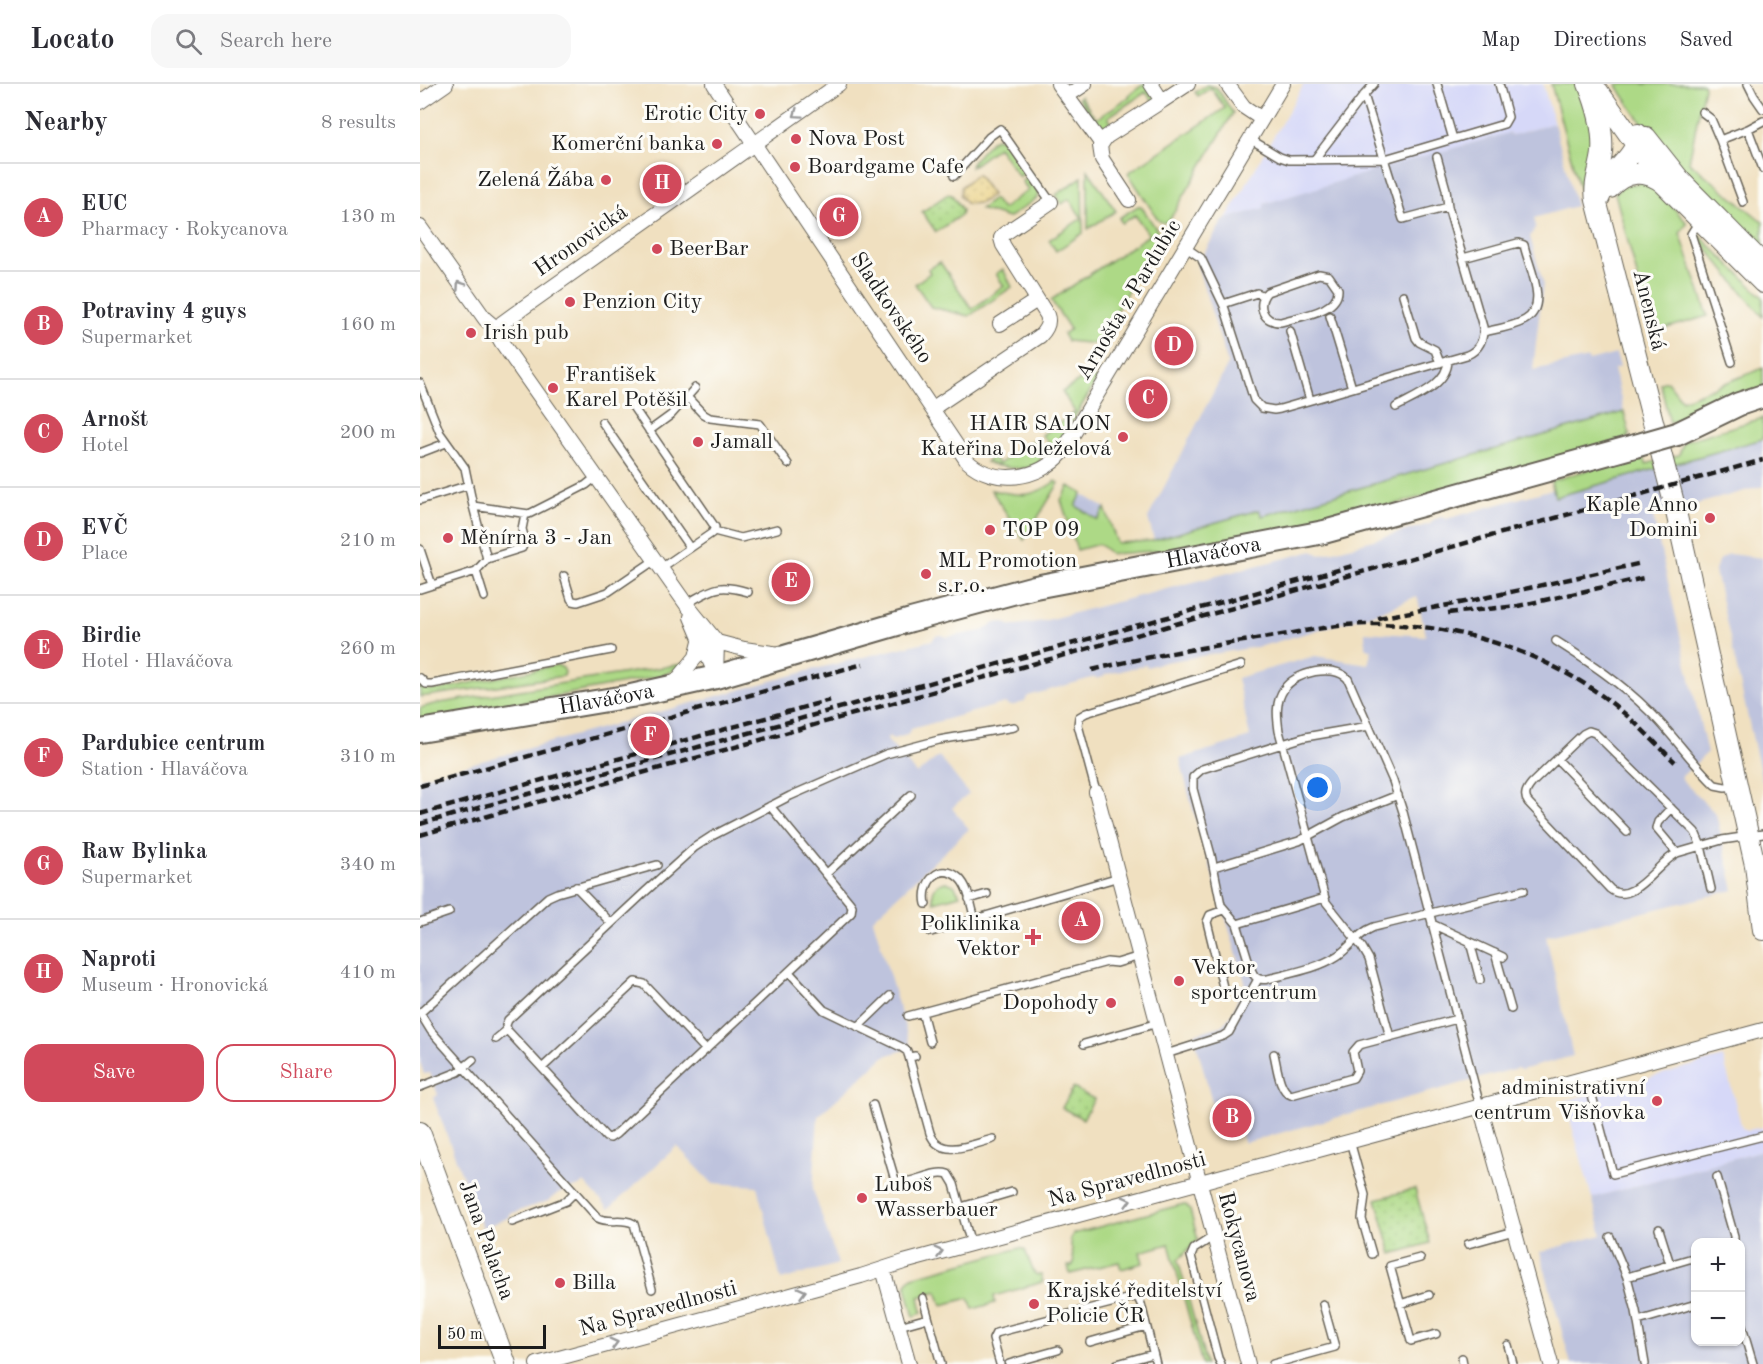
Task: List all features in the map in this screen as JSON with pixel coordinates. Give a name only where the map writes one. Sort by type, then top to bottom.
[{"type":"main road","points":[[1677,434],[1739,404],[1763,396]]},
{"type":"main road","points":[[1677,434],[1763,411]]},
{"type":"main road","name":"Hlaváčova","points":[[420,731],[577,706],[716,677],[1035,587],[1324,532],[1677,434]]},
{"type":"street","points":[[420,102],[446,84]]},
{"type":"street","name":"Sladkovského","points":[[714,84],[967,461],[973,466]]},
{"type":"street","name":"Hronovická","points":[[497,330],[503,322],[839,84]]},
{"type":"street","points":[[1058,84],[1101,143]]},
{"type":"street","points":[[1067,96],[1085,84]]},
{"type":"street","points":[[1151,84],[1162,101]]},
{"type":"street","points":[[1129,200],[1102,159],[1099,150],[1101,143],[1188,84]]},
{"type":"street","points":[[1227,84],[1244,107],[1262,119]]},
{"type":"street","name":"Arnošta z Pardubic","points":[[973,466],[989,473],[1020,476],[1040,471],[1062,453],[1283,84]]},
{"type":"street","name":"Anenská","points":[[1588,84],[1596,103],[1602,133],[1600,164],[1594,187],[1598,208],[1674,503],[1737,785],[1756,835],[1755,865]]},
{"type":"street","points":[[1594,84],[1647,149],[1665,161],[1763,264]]},
{"type":"street","points":[[1608,84],[1664,184]]},
{"type":"street","points":[[1600,164],[1607,155],[1636,136]]},
{"type":"street","points":[[1598,208],[1604,184],[1624,163],[1636,136]]},
{"type":"street","points":[[1598,208],[1608,190],[1626,176],[1644,173],[1653,176],[1664,184],[1763,283]]},
{"type":"street","points":[[933,408],[1044,332],[1048,319],[1001,238],[1052,202]]},
{"type":"street","points":[[420,228],[485,319],[497,330],[502,343],[686,604],[717,642],[716,677]]},
{"type":"street","points":[[1000,324],[1038,300]]},
{"type":"street","points":[[686,604],[716,677]]},
{"type":"street","points":[[672,687],[696,657],[700,641]]},
{"type":"street","name":"Hlaváčova","points":[[717,642],[744,650],[791,655]]},
{"type":"street","name":"Rokycanova","points":[[1096,792],[1246,1363]]},
{"type":"street","points":[[1755,865],[1763,888]]},
{"type":"street","points":[[1755,865],[1763,930]]},
{"type":"street","name":"Na Spravedlnosti","points":[[537,1364],[1763,1029]]},
{"type":"street","points":[[1480,1106],[1551,1364]]},
{"type":"street","name":"Jana Palacha","points":[[421,1138],[506,1364]]},
{"type":"street","points":[[883,1269],[909,1364]]},
{"type":"lane","points":[[1314,160],[1374,84]]},
{"type":"lane","points":[[1437,84],[1453,139]]},
{"type":"lane","points":[[1250,139],[1285,159],[1385,159],[1499,126],[1507,121],[1508,117],[1499,84]]},
{"type":"lane","points":[[1746,84],[1763,109]]},
{"type":"lane","points":[[1364,94],[1403,219],[1448,207]]},
{"type":"lane","points":[[1702,112],[1711,119],[1743,201]]},
{"type":"lane","points":[[1720,140],[1763,121]]},
{"type":"lane","points":[[954,176],[989,137],[1000,129],[1052,202]]},
{"type":"lane","points":[[1748,129],[1763,169]]},
{"type":"lane","points":[[1185,247],[1201,258],[1223,304],[1252,394],[1262,408],[1274,410],[1472,352],[1480,344],[1484,332],[1448,207],[1446,189],[1437,158]]},
{"type":"lane","points":[[1700,221],[1690,234],[1732,362]]},
{"type":"lane","points":[[1463,258],[1518,243],[1524,245],[1528,259],[1537,295],[1533,313],[1524,321],[1484,332]]},
{"type":"lane","points":[[1319,274],[1329,276],[1338,289],[1337,299],[1329,307],[1281,322],[1270,320],[1263,312],[1261,306],[1264,296],[1272,289],[1319,274]]},
{"type":"lane","points":[[1223,304],[1257,293],[1264,296]]},
{"type":"lane","points":[[1403,295],[1418,340],[1435,350],[1440,363]]},
{"type":"lane","points":[[1330,316],[1352,388]]},
{"type":"lane","points":[[1290,331],[1310,400]]},
{"type":"lane","points":[[1396,407],[1434,385],[1446,371],[1448,360]]},
{"type":"lane","points":[[420,383],[437,428],[465,468],[487,559]]},
{"type":"lane","points":[[649,431],[671,415],[695,388]]},
{"type":"lane","points":[[687,397],[710,418],[760,424],[788,464]]},
{"type":"lane","points":[[628,401],[714,525],[714,531]]},
{"type":"lane","points":[[602,422],[690,548]]},
{"type":"lane","points":[[420,453],[446,443]]},
{"type":"lane","points":[[473,506],[525,514],[542,508],[597,477]]},
{"type":"lane","points":[[420,500],[469,485]]},
{"type":"lane","points":[[420,589],[476,571],[487,559],[518,550],[525,545],[522,529],[525,514]]},
{"type":"lane","points":[[564,576],[572,600],[578,602],[608,592],[690,548],[714,531],[741,538],[777,529]]},
{"type":"lane","points":[[420,549],[432,585]]},
{"type":"lane","points":[[476,571],[484,597]]},
{"type":"lane","points":[[686,604],[719,587],[748,592]]},
{"type":"lane","points":[[1556,640],[1628,691],[1651,712],[1715,785],[1725,787],[1737,785]]},
{"type":"lane","points":[[420,678],[426,684],[432,684],[611,650]]},
{"type":"lane","points":[[1096,792],[1078,725],[1079,717],[1241,665]]},
{"type":"lane","points":[[1390,1037],[1367,954],[1330,909],[1324,898],[1282,744],[1277,721],[1280,696],[1287,685],[1306,675],[1334,671],[1344,674],[1351,683],[1398,795],[1480,1106]]},
{"type":"lane","points":[[1258,979],[1251,969],[1237,924],[1224,910],[1219,898],[1214,867],[1193,789],[1193,777],[1202,769],[1315,734],[1370,726]]},
{"type":"lane","points":[[770,806],[850,903],[851,913],[616,1134],[610,1137],[604,1135],[507,1030],[507,1020],[611,923],[704,841],[770,806],[886,754],[939,740],[1014,727]]},
{"type":"lane","points":[[1712,889],[1701,846],[1695,832],[1592,731],[1583,734],[1529,786],[1526,798],[1612,892],[1620,894],[1630,893],[1668,859],[1677,854],[1701,846],[1756,835]]},
{"type":"lane","points":[[1557,759],[1627,832]]},
{"type":"lane","points":[[826,874],[911,795]]},
{"type":"lane","points":[[1214,867],[1293,844],[1343,817],[1398,795]]},
{"type":"lane","points":[[1671,808],[1658,822],[1656,828],[1677,854]]},
{"type":"lane","points":[[652,1289],[633,1224],[629,1221],[601,1220],[464,1068],[431,1030],[420,1013],[548,897],[657,865]]},
{"type":"lane","points":[[926,904],[925,887],[933,877],[942,873],[950,874],[959,878],[965,887],[975,920]]},
{"type":"lane","points":[[931,932],[1119,877]]},
{"type":"lane","points":[[576,887],[611,923]]},
{"type":"lane","points":[[1258,979],[1268,979],[1326,962],[1340,955],[1355,939],[1374,927],[1524,890]]},
{"type":"lane","points":[[969,899],[987,894]]},
{"type":"lane","points":[[1237,924],[1324,898]]},
{"type":"lane","points":[[1224,910],[1210,915],[1207,922],[1224,987]]},
{"type":"lane","points":[[420,922],[449,912]]},
{"type":"lane","points":[[1432,924],[1503,957]]},
{"type":"lane","points":[[1470,942],[1480,980]]},
{"type":"lane","points":[[1495,953],[1511,1009]]},
{"type":"lane","points":[[908,1016],[1107,962],[1117,963],[1140,956]]},
{"type":"lane","points":[[789,972],[824,1010],[907,1051],[912,1057],[930,1133],[935,1143],[953,1149],[993,1139]]},
{"type":"lane","points":[[1166,1054],[1223,1036],[1228,1032],[1258,979]]},
{"type":"lane","points":[[542,1068],[635,982],[644,984],[706,1050]]},
{"type":"lane","points":[[858,1027],[890,996]]},
{"type":"lane","points":[[922,1012],[930,1042]]},
{"type":"lane","points":[[1274,1054],[1283,1088],[1291,1095],[1353,1078],[1357,1074],[1353,1052],[1356,1047],[1457,1018]]},
{"type":"lane","points":[[1084,1044],[1158,1023]]},
{"type":"lane","points":[[496,1039],[507,1030]]},
{"type":"lane","points":[[420,1087],[454,1074],[473,1060]]},
{"type":"lane","points":[[1587,1077],[1613,1174],[1763,1136]]},
{"type":"lane","points":[[873,1105],[894,1180],[901,1182],[946,1173],[954,1184],[971,1244]]},
{"type":"lane","points":[[1350,1141],[1365,1195],[1362,1219],[1372,1254]]},
{"type":"lane","points":[[1717,1177],[1734,1238]]},
{"type":"lane","points":[[512,1222],[566,1201],[575,1192]]},
{"type":"lane","points":[[961,1207],[1012,1192]]},
{"type":"lane","points":[[1659,1228],[1670,1264]]},
{"type":"lane","points":[[1468,1244],[1514,1231]]},
{"type":"lane","points":[[1214,1236],[1194,1249],[1191,1256],[1221,1364]]},
{"type":"lane","points":[[1610,1237],[1627,1277],[1638,1321],[1645,1364]]},
{"type":"lane","points":[[1420,1258],[1390,1266],[1411,1341],[1436,1334]]},
{"type":"lane","points":[[1627,1277],[1691,1258]]},
{"type":"lane","points":[[1400,1304],[1429,1295]]},
{"type":"lane","points":[[1000,1364],[993,1339],[996,1333],[1134,1296],[1140,1300],[1156,1364]]},
{"type":"lane","points":[[923,1298],[941,1364]]},
{"type":"lane","points":[[1273,1364],[1335,1347],[1323,1304]]},
{"type":"lane","points":[[1638,1321],[1691,1305]]},
{"type":"lane","points":[[899,1326],[928,1318]]},
{"type":"lane","points":[[1090,1342],[1146,1326]]},
{"type":"lane","points":[[1745,1337],[1753,1364]]},
{"type":"lane","points":[[1508,1345],[1513,1364]]},
{"type":"lane","points":[[1009,1364],[1058,1350]]},
{"type":"lane","points":[[1117,1364],[1154,1354]]},
{"type":"shaded area","points":[[1304,84],[1543,84],[1554,123],[1426,156],[1264,204],[1265,208],[1226,219]]},
{"type":"shaded area","points":[[1554,123],[1576,206],[1534,218],[1536,226],[1530,237],[1543,283],[1533,370],[1616,354],[1620,367],[1614,369],[1624,412],[1261,516],[1259,510],[1154,540],[1148,518],[1228,364],[1197,265],[1222,222],[1264,208],[1264,204],[1400,163]]},
{"type":"shaded area","points":[[1763,439],[1763,486],[1653,516],[1707,753],[1680,778],[1716,814],[1734,890],[1546,936],[1573,1056],[1521,1070],[1517,1068],[1244,1143],[1240,1130],[1220,1132],[1194,1034],[1221,1026],[1231,1016],[1245,982],[1180,759],[1250,737],[1237,678],[1315,656],[1368,664],[1372,650],[1365,647],[1365,632],[1426,636],[1417,596],[1380,612],[1262,646],[1147,667],[1146,665],[1107,674],[1098,679],[1095,677],[1028,696],[1024,702],[1011,706],[1005,703],[911,729],[907,735],[893,739],[888,736],[887,740],[917,774],[939,756],[969,794],[952,808],[969,829],[873,919],[911,1048],[885,1056],[818,1116],[813,1190],[838,1264],[781,1280],[757,1186],[712,1183],[677,1146],[609,1209],[584,1182],[558,1193],[548,1201],[509,1214],[510,1217],[482,1228],[433,1098],[438,1095],[430,1073],[424,1074],[420,1062],[420,778],[815,669],[933,640],[935,636],[947,637],[982,631],[995,623],[1004,622],[1011,626],[1043,621],[1313,551],[1320,555],[1430,524],[1433,520],[1442,517],[1446,519],[1553,489],[1555,497]]},
{"type":"shaded area","points":[[1082,494],[1105,508],[1098,520],[1076,506]]},
{"type":"shaded area","points":[[1729,554],[1763,558],[1763,785],[1715,571],[1718,561]]},
{"type":"shaded area","points":[[1723,1057],[1742,1128],[1748,1130],[1763,1127],[1763,1150],[1592,1198],[1565,1101]]},
{"type":"shaded area","points":[[1763,1150],[1763,1364],[1571,1364],[1540,1252],[1602,1235],[1592,1198]]},
{"type":"green space","points":[[1144,84],[1156,99],[1152,101],[1146,92],[1108,117],[1114,126],[1107,127],[1097,123],[1078,98],[1080,96],[1096,119]]},
{"type":"green space","points":[[1551,84],[1580,84],[1594,129],[1589,188],[1580,191]]},
{"type":"green space","points":[[1616,84],[1703,84],[1689,162],[1763,222],[1763,251],[1665,151]]},
{"type":"green space","points":[[1207,85],[1217,88],[1233,113],[1169,221],[1164,223],[1159,221],[1128,173],[1225,108],[1211,88],[1198,96],[1195,92]]},
{"type":"green space","points":[[996,138],[1004,140],[1027,171],[1019,177],[998,147],[971,167],[972,162]]},
{"type":"green space","points":[[1088,170],[1116,211],[1088,229]]},
{"type":"green space","points":[[1030,176],[1041,192],[1037,198],[1008,218],[980,209],[994,199],[1002,209],[1028,190],[1022,181]]},
{"type":"green space","points":[[1082,177],[1083,233],[1056,251],[1049,240],[1082,218],[1069,199],[1062,204],[1056,195]]},
{"type":"green space","points":[[1644,182],[1658,190],[1687,223],[1680,233],[1708,316],[1660,330],[1654,329],[1650,324],[1615,193],[1622,186]]},
{"type":"green space","points":[[948,194],[952,195],[962,210],[961,215],[936,232],[922,212]]},
{"type":"green space","points":[[1141,206],[1157,230],[1158,239],[1097,344],[1067,341],[1063,334],[1070,329],[1051,300],[1149,235],[1135,215],[1122,223],[1119,218]]},
{"type":"green space","points":[[1698,234],[1763,297],[1763,317],[1698,238]]},
{"type":"green space","points":[[940,262],[972,309],[1004,286],[996,274],[1003,269],[1012,287],[969,316],[931,307],[915,284],[930,273],[928,269]]},
{"type":"green space","points":[[1763,368],[1763,391],[1681,423],[1679,420],[1670,423],[1660,383],[1667,381],[1682,400]]},
{"type":"green space","points":[[1091,376],[1097,380],[1060,442],[1057,445],[1050,444],[1042,435],[1075,412],[1062,392],[1085,377]]},
{"type":"green space","points":[[1624,412],[1630,435],[1627,436],[1628,438],[1375,510],[1199,548],[1111,554],[1099,544],[1077,550],[1061,500],[1069,486],[1082,493],[1076,506],[1098,520],[1105,508],[1117,543],[1151,541],[1259,510],[1262,516]]},
{"type":"green space","points":[[1763,418],[1763,439],[1555,497],[1551,481],[1643,453],[1646,464],[1679,455],[1684,441]]},
{"type":"green space","points":[[1033,440],[1041,453],[1036,465],[1028,468],[1009,468],[986,462],[993,457],[999,464]]},
{"type":"green space","points":[[1056,481],[1059,483],[1024,540],[991,490],[1031,494]]},
{"type":"green space","points":[[683,664],[675,670],[656,677],[420,722],[420,708],[434,704]]},
{"type":"green space","points":[[557,665],[563,668],[564,676],[420,697],[420,686],[429,690],[442,689]]},
{"type":"green space","points":[[946,882],[954,885],[960,895],[934,902],[934,889]]},
{"type":"green space","points":[[1073,1088],[1094,1099],[1083,1119],[1062,1108]]},
{"type":"green space","points":[[1415,1189],[1430,1243],[1392,1254],[1376,1199]]},
{"type":"green space","points":[[1186,1205],[1190,1210],[1198,1240],[1178,1260],[1206,1364],[1202,1364],[1169,1244],[1140,1252],[1143,1263],[1121,1269],[1119,1262],[1070,1274],[1068,1266],[1074,1263],[1070,1239],[1073,1234]]},
{"type":"green space","points":[[1020,1248],[1025,1250],[1034,1273],[1041,1274],[1043,1282],[994,1296],[995,1303],[973,1309],[969,1298],[942,1305],[937,1291],[919,1297],[922,1312],[914,1317],[906,1287],[912,1277]]},
{"type":"sand","points":[[977,174],[992,195],[980,203],[967,204],[960,196],[961,187]]},
{"type":"railway","points":[[420,835],[1763,460]]},
{"type":"railway","points":[[1378,618],[1470,601],[1642,563]]},
{"type":"railway","points":[[420,824],[1356,565]]},
{"type":"railway","points":[[1448,613],[1518,606],[1644,578]]},
{"type":"railway","points":[[1092,670],[1177,652],[1343,625],[1403,625],[1436,629],[1502,645],[1564,672],[1593,689],[1619,709],[1675,762]]},
{"type":"railway","points":[[420,786],[863,664]]},
{"type":"railway","points":[[420,814],[830,700]]},
{"type":"place","name":"Erotic City","points":[[760,114]]},
{"type":"place","name":"Nova Post","points":[[796,139]]},
{"type":"place","name":"Komerční banka","points":[[717,144]]},
{"type":"place","name":"Boardgame Cafe","points":[[795,167]]},
{"type":"place","name":"Zelená Žába","points":[[606,180]]},
{"type":"place","name":"Naproti","points":[[662,184]]},
{"type":"place","name":"Raw Bylinka","points":[[839,217]]},
{"type":"place","name":"BeerBar","points":[[657,249]]},
{"type":"place","name":"Penzion City","points":[[570,302]]},
{"type":"place","name":"Irish pub","points":[[471,333]]},
{"type":"place","name":"EVČ","points":[[1174,346]]},
{"type":"place","name":"František Karel Potěšil","points":[[553,388]]},
{"type":"place","name":"Arnošt","points":[[1148,399]]},
{"type":"place","name":"HAIR SALON Kateřina Doleželová","points":[[1123,437]]},
{"type":"place","name":"Jamall","points":[[698,442]]},
{"type":"place","name":"Kaple Anno Domini","points":[[1710,518]]},
{"type":"place","name":"TOP 09","points":[[990,530]]},
{"type":"place","name":"Měnírna 3 - Jan","points":[[448,538]]},
{"type":"place","name":"ML Promotion s.r.o.","points":[[926,574]]},
{"type":"place","name":"Birdie","points":[[791,582]]},
{"type":"place","name":"Pardubice centrum","points":[[650,736]]},
{"type":"place","name":"EUC","points":[[1081,921]]},
{"type":"place","name":"Poliklinika Vektor","points":[[1033,937]]},
{"type":"place","name":"Vektor sportcentrum","points":[[1179,981]]},
{"type":"place","name":"Dopohody","points":[[1111,1003]]},
{"type":"place","name":"administrativní centrum Višňovka","points":[[1657,1101]]},
{"type":"place","name":"Potraviny 4 guys","points":[[1232,1118]]},
{"type":"place","name":"Luboš Wasserbauer","points":[[862,1198]]},
{"type":"place","name":"Billa","points":[[560,1283]]},
{"type":"place","name":"Krajské ředitelství Policie ČR","points":[[1034,1304]]}]
